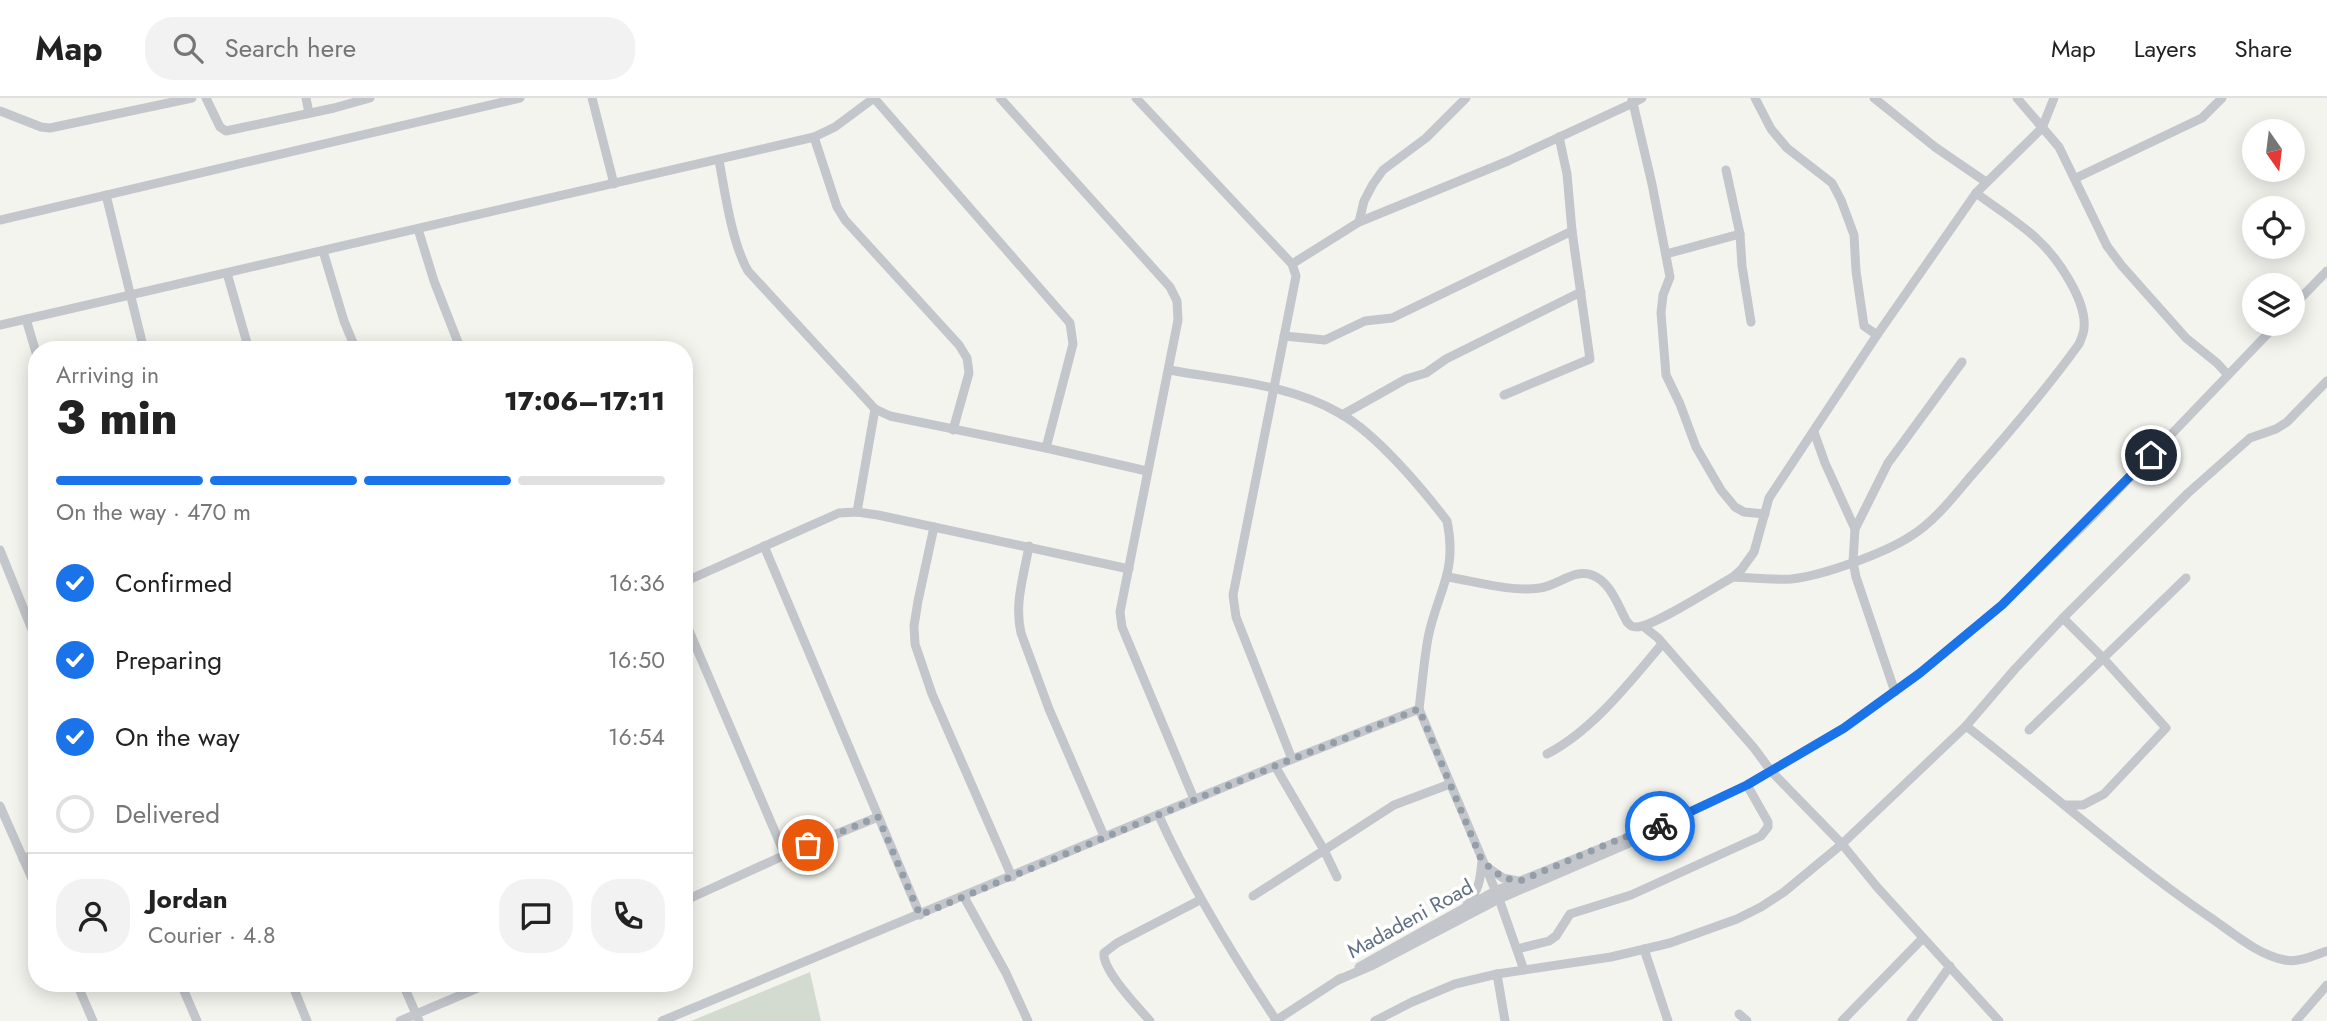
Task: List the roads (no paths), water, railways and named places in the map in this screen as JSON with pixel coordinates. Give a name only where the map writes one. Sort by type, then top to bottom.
[{"type":"street","points":[[0,111],[40,127],[51,128],[192,98]]},
{"type":"street","points":[[206,98],[220,127],[226,131],[370,98]]},
{"type":"street","points":[[306,98],[309,113]]},
{"type":"street","points":[[0,220],[520,98]]},
{"type":"street","points":[[592,98],[614,184]]},
{"type":"street","points":[[0,325],[814,137],[835,127],[874,98],[1070,323],[1073,344],[1046,448]]},
{"type":"street","points":[[1000,98],[1174,294],[1177,302],[1178,320],[1169,370],[1120,612],[1122,627],[1194,799]]},
{"type":"street","points":[[1136,98],[1292,264],[1296,276],[1233,595],[1236,617],[1292,759]]},
{"type":"street","points":[[1359,222],[1364,201],[1383,170],[1426,138],[1466,98]]},
{"type":"street","points":[[1755,98],[1771,129],[1787,149],[1832,183],[1854,235],[1864,327],[1877,335]]},
{"type":"street","points":[[1874,98],[1986,183]]},
{"type":"street","points":[[2017,98],[2059,147],[2107,246],[2122,266],[2186,338],[2228,375]]},
{"type":"street","points":[[1448,577],[1532,589],[1553,585],[1580,573],[1590,574],[1607,586],[1631,626],[1643,626],[1741,570],[1754,552],[1769,498],[1877,335],[1976,194],[2042,128],[2053,98]]},
{"type":"street","points":[[2076,178],[2194,123],[2208,114],[2222,98]]},
{"type":"street","points":[[1292,264],[1359,222],[1508,161],[1636,100],[1670,277],[1663,295],[1661,313],[1666,374],[1696,447],[1721,490],[1735,507],[1744,512],[1765,514]]},
{"type":"street","points":[[814,137],[834,197],[845,220],[959,345],[967,358],[969,373],[953,430]]},
{"type":"street","points":[[1504,395],[1590,359],[1567,174],[1559,137]]},
{"type":"street","points":[[719,160],[742,261],[748,271],[876,409],[890,416],[1147,471]]},
{"type":"street","points":[[1726,170],[1740,234],[1751,322]]},
{"type":"street","points":[[1732,577],[1804,577],[1891,548],[1910,537],[1941,511],[2079,344],[2084,329],[2083,312],[2077,294],[2059,266],[2038,239],[1976,194]]},
{"type":"street","points":[[106,195],[142,341]]},
{"type":"street","points":[[418,229],[433,281],[457,341]]},
{"type":"street","points":[[1284,336],[1329,339],[1365,321],[1392,318],[1572,231]]},
{"type":"street","points":[[1666,254],[1740,234]]},
{"type":"street","points":[[323,251],[352,341]]},
{"type":"street","points":[[2305,294],[2327,271]]},
{"type":"street","points":[[227,273],[246,341]]},
{"type":"street","points":[[1342,415],[1406,379],[1426,373],[1446,359],[1581,292]]},
{"type":"street","points":[[26,319],[33,341]]},
{"type":"street","name":"Madadeni Road","points":[[1276,1021],[1369,960],[1458,911],[1627,844],[1747,785],[1844,728],[1895,692],[2002,605],[2094,515],[2265,336]]},
{"type":"street","points":[[1895,692],[1859,587],[1853,562],[1855,529],[1888,463],[1962,362]]},
{"type":"street","points":[[1169,370],[1275,388],[1329,407],[1364,429],[1447,521],[1451,536],[1448,577],[1429,635],[1419,709],[1497,895],[1524,970]]},
{"type":"street","points":[[1376,1021],[1455,984],[1497,974],[1611,957],[1703,932],[1737,919],[1784,892],[1842,844],[1966,726],[2063,618],[2188,493],[2245,442],[2287,422],[2327,381]]},
{"type":"street","points":[[857,512],[876,409]]},
{"type":"street","points":[[1814,432],[1855,529]]},
{"type":"street","points":[[693,578],[839,513],[857,512],[1129,569]]},
{"type":"street","points":[[934,527],[918,601],[914,626],[915,644],[932,694],[1012,877]]},
{"type":"street","points":[[764,547],[920,915]]},
{"type":"street","points":[[1029,547],[1019,600],[1018,620],[1021,633],[1049,709],[1104,836]]},
{"type":"street","points":[[0,551],[28,620]]},
{"type":"street","points":[[2029,730],[2186,578]]},
{"type":"street","points":[[2063,618],[2166,727],[2104,794],[2082,805],[2064,805]]},
{"type":"street","points":[[1643,626],[1754,748],[1771,771],[1842,844],[1877,887],[1996,1019]]},
{"type":"street","points":[[693,640],[785,855]]},
{"type":"street","points":[[1547,754],[1563,745],[1624,690],[1662,644]]},
{"type":"street","points":[[662,1021],[1012,877],[1104,836],[1419,709]]},
{"type":"street","points":[[1966,726],[2093,831],[2172,892],[2247,943],[2284,960],[2296,960],[2327,951]]},
{"type":"street","points":[[1275,766],[1337,877]]},
{"type":"street","points":[[1252,896],[1394,805],[1450,784]]},
{"type":"street","points":[[1517,949],[1553,938],[1570,914],[1631,895],[1760,836],[1768,827],[1768,821],[1747,785]]},
{"type":"street","points":[[0,806],[28,870]]},
{"type":"street","points":[[1158,814],[1200,900],[1276,1021]]},
{"type":"street","points":[[693,897],[878,817]]},
{"type":"street","name":"Madadeni Road","points":[[1338,981],[1373,965],[1520,881],[1622,838],[1656,828]]},
{"type":"street","points":[[23,859],[28,857]]},
{"type":"street","points":[[1483,863],[1503,878],[1520,881]]},
{"type":"street","points":[[1458,911],[1477,891],[1483,863]]},
{"type":"street","points":[[964,897],[1006,973],[1028,1021]]},
{"type":"street","points":[[1150,1021],[1118,983],[1104,961],[1104,953],[1117,943],[1200,900]]},
{"type":"street","points":[[1842,1021],[1923,938]]},
{"type":"street","points":[[1644,949],[1668,1021]]},
{"type":"street","points":[[1910,1021],[1950,967]]},
{"type":"street","points":[[1497,974],[1505,1021]]},
{"type":"street","points":[[2296,1021],[2327,985]]},
{"type":"street","points":[[80,992],[93,1021]]},
{"type":"street","points":[[184,992],[197,1021]]},
{"type":"street","points":[[295,992],[307,1021]]},
{"type":"street","points":[[407,992],[418,1018]]},
{"type":"street","points":[[400,1021],[418,1018],[471,992]]},
{"type":"street","points":[[1739,1014],[1747,1021]]}]
